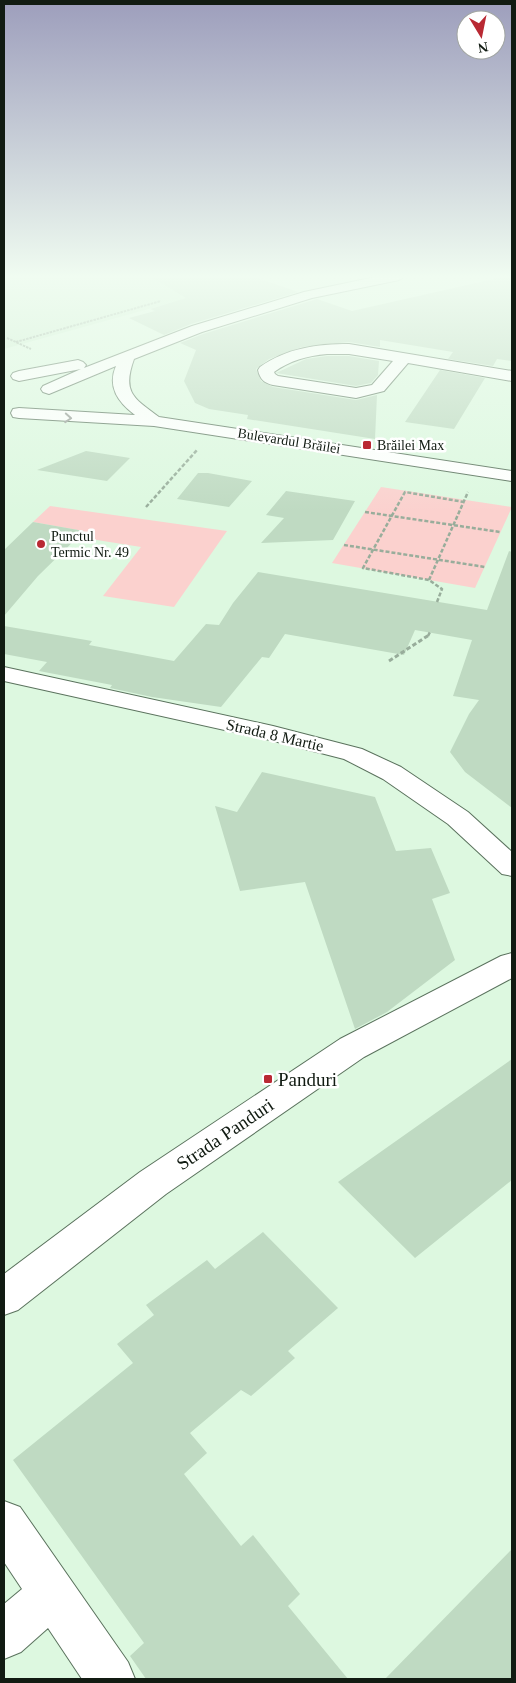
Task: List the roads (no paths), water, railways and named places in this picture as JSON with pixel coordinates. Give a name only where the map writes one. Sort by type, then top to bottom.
[{"type":"main road","points":[[11,414],[41,404],[49,398],[50,391],[72,378],[135,355]]},
{"type":"main road","points":[[297,355],[273,365],[266,370],[267,376],[273,380],[356,393],[378,388],[403,359]]},
{"type":"main road","points":[[379,355],[512,376]]},
{"type":"main road","points":[[12,375],[127,358]]},
{"type":"main road","points":[[127,358],[119,378],[124,395],[131,404],[154,421]]},
{"type":"main road","name":"Bulevardul Brăilei","points":[[12,375],[35,379],[45,384],[50,391],[154,421]]},
{"type":"main road","name":"Bulevardul Brăilei","points":[[11,414],[154,421],[512,476]]},
{"type":"main road","name":"Strada 8 Martie","points":[[4,674],[273,734],[353,754],[392,773],[458,818],[512,867]]},
{"type":"main road","name":"Strada Panduri","points":[[4,1297],[153,1183],[352,1048],[512,964]]},
{"type":"main road","points":[[4,1523],[111,1679]]},
{"type":"main road","points":[[4,1635],[52,1594]]},
{"type":"place","name":"Brăilei Max","points":[[367,445]]},
{"type":"place","name":"Punctul Termic Nr. 49","points":[[41,544]]},
{"type":"place","name":"Panduri","points":[[268,1079]]}]
